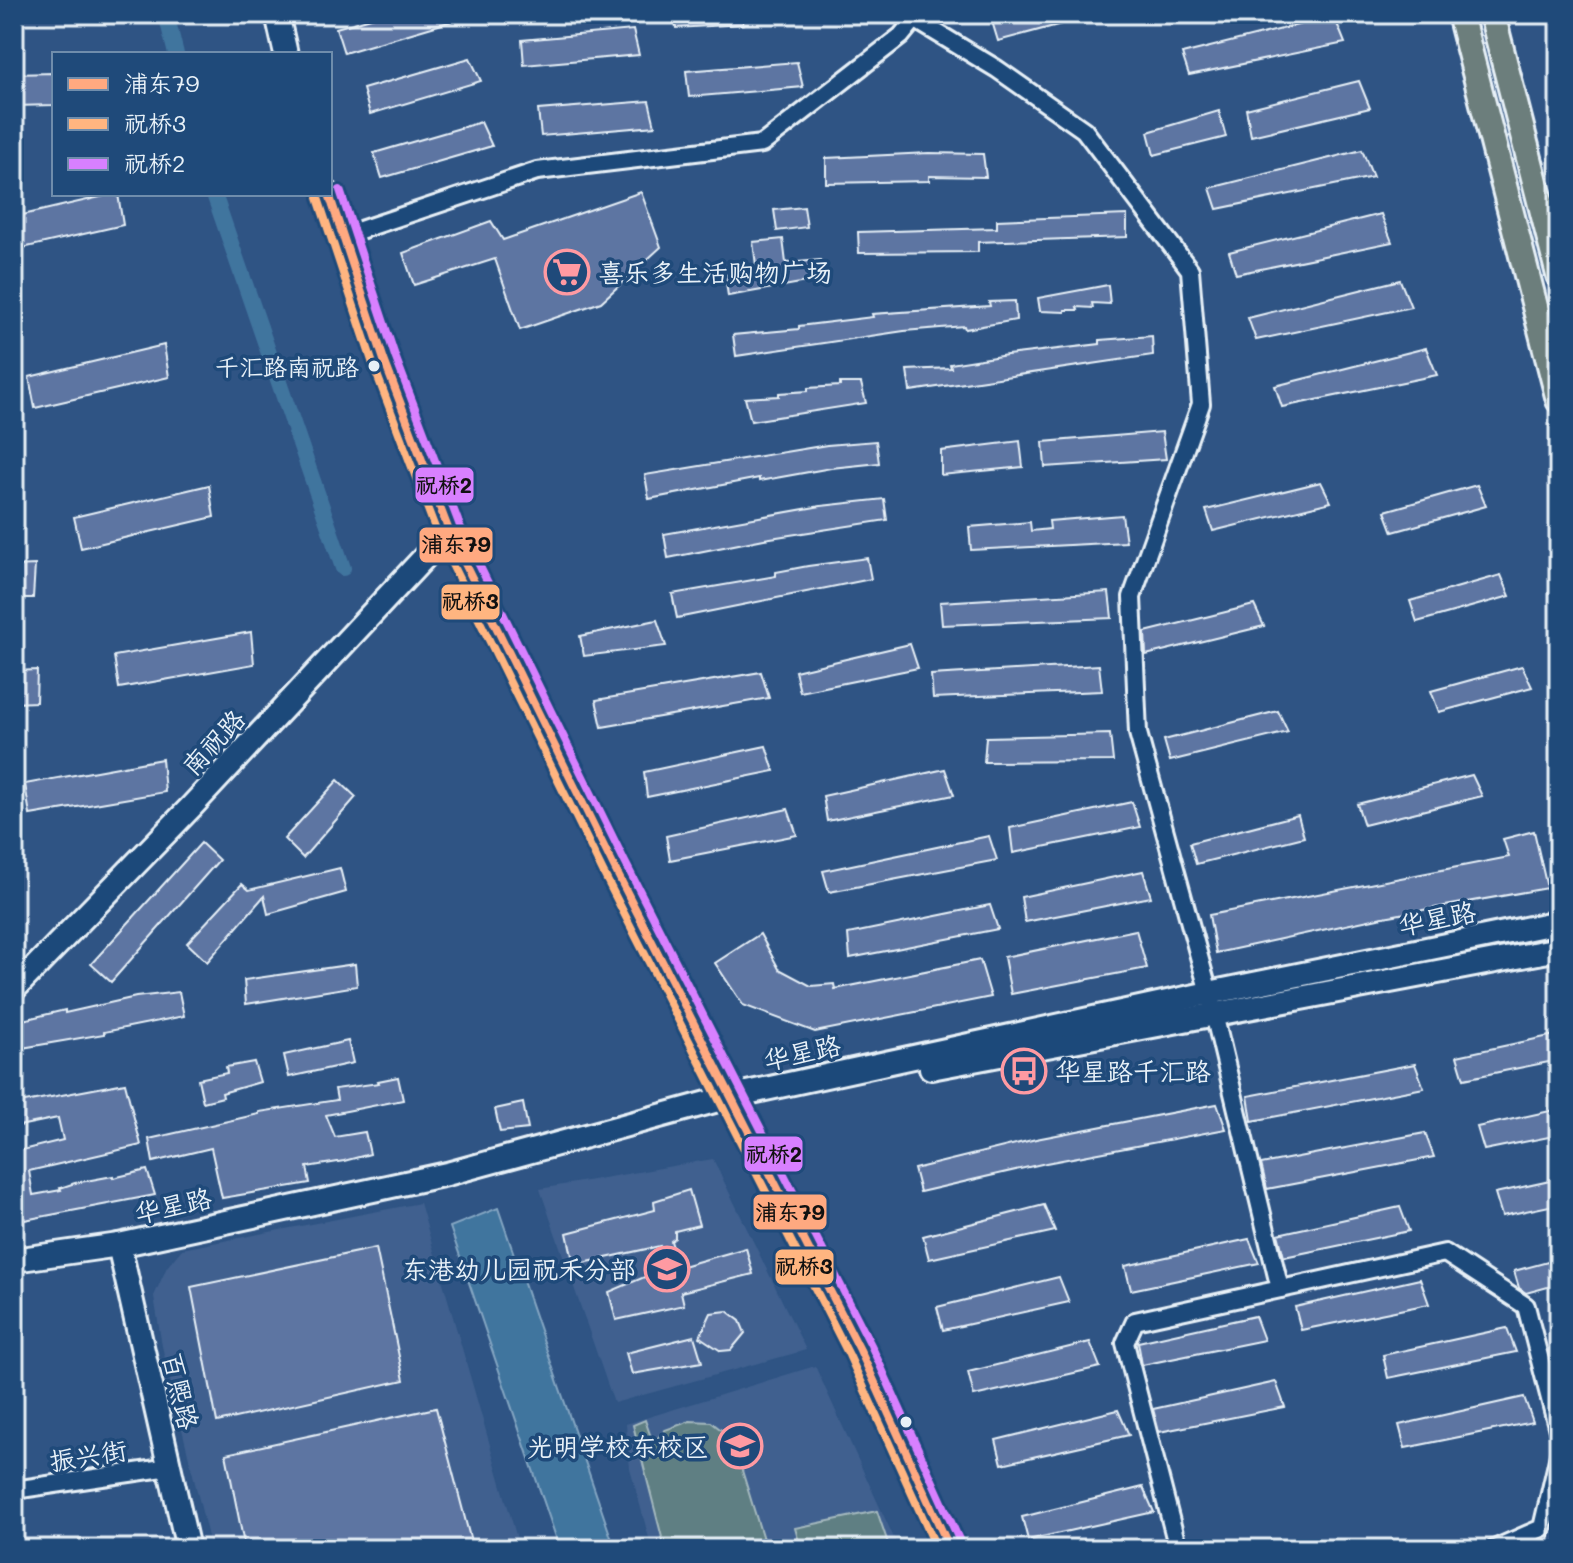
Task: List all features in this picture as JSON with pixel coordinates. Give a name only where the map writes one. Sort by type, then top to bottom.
[{"type":"main road","points":[[1460,14],[1559,400]]},
{"type":"main road","points":[[1492,14],[1559,275]]},
{"type":"street","points":[[277,14],[286,52]]},
{"type":"street","points":[[342,236],[537,171],[762,144],[901,36],[913,16],[997,69],[1084,130],[1190,270],[1201,404],[1132,597],[1138,733],[1212,1003],[1280,1289]]},
{"type":"street","points":[[330,196],[384,360],[449,531],[614,867],[860,1350],[950,1549]]},
{"type":"street","name":"南祝路","points":[[14,989],[191,807],[449,531]]},
{"type":"street","name":"华星路","points":[[14,1260],[119,1245],[447,1174],[733,1096],[784,1097],[1212,1003],[1559,922]]},
{"type":"street","points":[[1212,1003],[1559,949]]},
{"type":"street","name":"百熙路","points":[[119,1245],[188,1549]]},
{"type":"street","points":[[1178,1549],[1125,1343],[1135,1321],[1445,1253],[1526,1306],[1559,1434]]},
{"type":"street","points":[[1494,1549],[1542,1528],[1559,1455]]},
{"type":"street","name":"振兴街","points":[[14,1490],[170,1467]]},
{"type":"shaded area","name":"东港幼儿园祝禾分部","points":[[713,1159],[806,1350],[614,1403],[540,1189]]},
{"type":"shaded area","points":[[420,1203],[520,1549],[211,1549],[162,1346],[154,1296],[167,1267],[182,1249]]},
{"type":"shaded area","points":[[498,1208],[615,1549],[560,1549],[450,1227]]},
{"type":"shaded area","name":"光明学校东校区","points":[[815,1366],[899,1549],[652,1549],[630,1468],[626,1424]]},
{"type":"green space","points":[[645,1420],[653,1443],[665,1430],[690,1421],[711,1422],[733,1441],[766,1549],[665,1549],[633,1425]]},
{"type":"green space","points":[[877,1511],[890,1549],[801,1549],[795,1528]]},
{"type":"building","points":[[385,14],[466,14],[466,17],[344,53],[336,28]]},
{"type":"building","points":[[674,14],[743,14],[743,24],[676,28]]},
{"type":"building","points":[[1006,14],[1083,14],[1084,18],[998,41],[991,18]]},
{"type":"building","points":[[1334,16],[1345,43],[1189,75],[1182,54]]},
{"type":"building","points":[[633,30],[639,55],[524,65],[522,40]]},
{"type":"building","points":[[470,58],[481,81],[370,114],[363,89]]},
{"type":"building","points":[[797,62],[803,87],[689,97],[686,71]]},
{"type":"building","points":[[52,73],[52,105],[14,106],[14,74]]},
{"type":"building","points":[[1359,81],[1370,108],[1251,136],[1246,109]]},
{"type":"building","points":[[649,101],[655,126],[541,136],[538,110]]},
{"type":"building","points":[[1219,111],[1226,137],[1154,155],[1148,132]]},
{"type":"building","points":[[481,122],[492,146],[382,178],[374,153]]},
{"type":"building","points":[[1362,150],[1373,177],[1217,209],[1210,188]]},
{"type":"building","points":[[983,154],[986,177],[929,176],[929,181],[826,183],[826,158]]},
{"type":"building","name":"喜乐多生活购物广场","points":[[641,192],[661,247],[601,302],[520,330],[495,259],[414,285],[403,253],[491,221],[503,240]]},
{"type":"building","points":[[104,196],[118,196],[123,225],[14,250],[14,217]]},
{"type":"building","points":[[804,207],[807,227],[777,231],[774,210]]},
{"type":"building","points":[[1381,214],[1392,242],[1236,274],[1229,252]]},
{"type":"building","points":[[1127,215],[1127,237],[978,242],[978,252],[859,253],[858,232],[997,228],[997,220]]},
{"type":"building","points":[[783,239],[786,263],[820,260],[823,279],[728,296],[725,275],[757,273],[753,242]]},
{"type":"building","points":[[1400,280],[1411,307],[1256,340],[1248,318]]},
{"type":"building","points":[[1108,285],[1110,304],[1092,303],[1093,308],[1077,307],[1078,310],[1065,312],[1040,311],[1038,298]]},
{"type":"building","points":[[1015,301],[1016,320],[965,329],[964,326],[904,331],[736,356],[733,335],[799,329],[799,326],[873,317],[872,314],[990,306],[989,302]]},
{"type":"building","points":[[1152,336],[1153,355],[910,391],[907,370],[951,368],[950,364],[1100,344],[1100,340]]},
{"type":"building","points":[[164,345],[169,377],[35,408],[29,377]]},
{"type":"building","points":[[1426,348],[1437,375],[1282,407],[1275,386]]},
{"type":"building","points":[[840,383],[861,383],[866,403],[751,421],[745,398],[779,396],[779,393],[808,391],[808,388],[840,386]]},
{"type":"building","points":[[1162,432],[1166,459],[1045,467],[1043,442]]},
{"type":"building","points":[[876,441],[879,463],[759,481],[759,478],[649,499],[645,475],[827,445]]},
{"type":"building","points":[[1020,441],[1023,467],[941,475],[941,451]]},
{"type":"building","points":[[1321,482],[1331,502],[1213,531],[1206,510]]},
{"type":"building","points":[[209,485],[214,517],[81,548],[74,517]]},
{"type":"building","points":[[1477,485],[1486,506],[1393,532],[1385,511]]},
{"type":"building","points":[[884,499],[887,520],[668,558],[664,534],[821,506]]},
{"type":"building","points":[[1122,515],[1126,542],[971,550],[969,527],[1030,522],[1031,531],[1050,529],[1049,521]]},
{"type":"building","points":[[867,558],[871,579],[677,618],[672,594],[776,576],[776,572],[808,566]]},
{"type":"building","points":[[35,565],[33,598],[14,598],[14,566]]},
{"type":"building","points":[[1501,575],[1510,596],[1417,622],[1410,601]]},
{"type":"building","points":[[1109,592],[1112,618],[942,625],[940,602]]},
{"type":"building","points":[[1254,605],[1264,626],[1146,655],[1145,632]]},
{"type":"building","points":[[657,620],[666,646],[584,656],[580,636]]},
{"type":"building","points":[[251,632],[254,664],[119,688],[114,656]]},
{"type":"building","points":[[910,644],[918,668],[800,692],[795,671]]},
{"type":"building","points":[[1099,665],[1102,691],[933,698],[931,675]]},
{"type":"building","points":[[1522,666],[1532,687],[1439,712],[1431,691]]},
{"type":"building","points":[[37,670],[36,702],[14,703],[14,671]]},
{"type":"building","points":[[761,672],[769,698],[602,727],[596,700]]},
{"type":"building","points":[[1278,711],[1288,732],[1170,761],[1164,740]]},
{"type":"building","points":[[1110,734],[1113,761],[984,762],[986,737]]},
{"type":"building","points":[[766,746],[774,771],[647,797],[644,772]]},
{"type":"building","points":[[162,759],[165,792],[30,815],[25,784]]},
{"type":"building","points":[[945,769],[954,795],[827,821],[823,796]]},
{"type":"building","points":[[1472,775],[1482,796],[1364,825],[1357,804]]},
{"type":"building","points":[[338,780],[356,797],[303,858],[284,839]]},
{"type":"building","points":[[1132,802],[1140,827],[1013,853],[1010,828]]},
{"type":"building","points":[[788,809],[797,835],[670,860],[666,836]]},
{"type":"building","points":[[1298,815],[1304,837],[1196,864],[1190,843]]},
{"type":"building","points":[[1534,831],[1547,888],[1378,918],[1216,953],[1209,915],[1509,857],[1503,839]]},
{"type":"building","points":[[989,836],[997,860],[829,892],[823,871]]},
{"type":"building","points":[[201,843],[219,860],[111,982],[91,964]]},
{"type":"building","points":[[340,868],[346,892],[268,914],[264,896],[207,962],[187,943],[242,884],[249,890]]},
{"type":"building","points":[[1143,871],[1151,897],[1025,922],[1021,897]]},
{"type":"building","points":[[990,905],[998,929],[850,958],[848,934]]},
{"type":"building","points":[[1136,930],[1147,968],[1011,994],[1004,957]]},
{"type":"building","points":[[760,934],[779,969],[811,986],[834,984],[835,989],[980,960],[991,997],[815,1032],[743,1005],[715,963]]},
{"type":"building","points":[[355,964],[357,986],[246,1004],[244,980]]},
{"type":"building","points":[[179,992],[184,1016],[16,1049],[14,1022],[136,997]]},
{"type":"building","points":[[1559,1034],[1559,1060],[1464,1079],[1457,1056]]},
{"type":"building","points":[[348,1041],[353,1063],[289,1077],[284,1055]]},
{"type":"building","points":[[254,1062],[260,1082],[203,1102],[198,1079],[227,1073],[226,1067]]},
{"type":"building","points":[[1415,1064],[1424,1088],[1252,1121],[1248,1096]]},
{"type":"building","points":[[398,1077],[403,1100],[326,1115],[335,1137],[365,1132],[370,1154],[307,1167],[310,1183],[222,1198],[211,1148],[153,1162],[149,1139],[259,1112],[337,1100],[335,1089]]},
{"type":"building","points":[[125,1083],[141,1145],[29,1171],[33,1195],[61,1190],[75,1183],[147,1170],[155,1195],[14,1222],[14,1152],[63,1140],[58,1118],[14,1127],[14,1104]]},
{"type":"building","points":[[523,1103],[528,1129],[500,1132],[495,1109]]},
{"type":"building","points":[[1217,1104],[1226,1129],[1046,1163],[920,1192],[914,1169],[1036,1139]]},
{"type":"building","points":[[1559,1109],[1559,1135],[1484,1150],[1477,1127]]},
{"type":"building","points":[[1425,1133],[1434,1157],[1267,1189],[1261,1164]]},
{"type":"building","points":[[1559,1179],[1559,1204],[1502,1216],[1495,1193]]},
{"type":"building","points":[[689,1190],[699,1225],[675,1231],[675,1238],[671,1241],[679,1267],[746,1248],[753,1274],[681,1292],[684,1305],[616,1320],[609,1292],[666,1268],[660,1246],[574,1265],[567,1233],[655,1210],[654,1201]]},
{"type":"building","points":[[1044,1205],[1055,1231],[929,1259],[923,1236]]},
{"type":"building","points":[[1400,1207],[1409,1231],[1284,1257],[1278,1234]]},
{"type":"building","points":[[1249,1239],[1259,1263],[1131,1290],[1125,1266]]},
{"type":"building","points":[[376,1248],[404,1380],[217,1422],[191,1287]]},
{"type":"building","points":[[1559,1259],[1559,1284],[1526,1293],[1519,1288],[1514,1271]]},
{"type":"building","points":[[1059,1277],[1069,1302],[943,1330],[937,1307]]},
{"type":"building","points":[[1420,1279],[1429,1304],[1301,1330],[1295,1307]]},
{"type":"building","points":[[727,1311],[740,1321],[745,1333],[731,1350],[721,1351],[700,1337],[711,1313]]},
{"type":"building","points":[[1255,1316],[1264,1340],[1142,1365],[1138,1342]]},
{"type":"building","points":[[1507,1328],[1516,1352],[1388,1378],[1383,1355]]},
{"type":"building","points":[[694,1336],[702,1362],[632,1374],[626,1353]]},
{"type":"building","points":[[1090,1342],[1100,1367],[974,1396],[968,1372]]},
{"type":"building","points":[[1276,1382],[1285,1407],[1159,1432],[1153,1409]]},
{"type":"building","points":[[1524,1397],[1533,1422],[1405,1448],[1399,1425]]},
{"type":"building","points":[[436,1408],[473,1549],[245,1549],[226,1454]]},
{"type":"building","points":[[1118,1410],[1129,1435],[1002,1464],[996,1440]]},
{"type":"building","points":[[1143,1487],[1154,1512],[1028,1540],[1022,1517]]},
{"type":"waterway","points":[[166,14],[176,52]]},
{"type":"waterway","points":[[215,196],[343,568]]},
{"type":"transit line","name":"祝桥2","points":[[340,190],[395,356],[460,526],[625,862],[871,1345],[961,1544]]},
{"type":"transit line","name":"浦东79","points":[[330,196],[384,360],[449,531],[614,867],[860,1350],[950,1549]]},
{"type":"transit line","name":"祝桥3","points":[[318,198],[373,364],[438,536],[603,872],[849,1355],[937,1549]]},
{"type":"place","name":"喜乐多生活购物广场","points":[[567,272]]},
{"type":"place","name":"千汇路南祝路","points":[[374,366]]},
{"type":"place","name":"华星路千汇路","points":[[1024,1071]]},
{"type":"place","name":"东港幼儿园祝禾分部","points":[[667,1269]]},
{"type":"place","name":"光明学校东校区","points":[[740,1446]]}]
